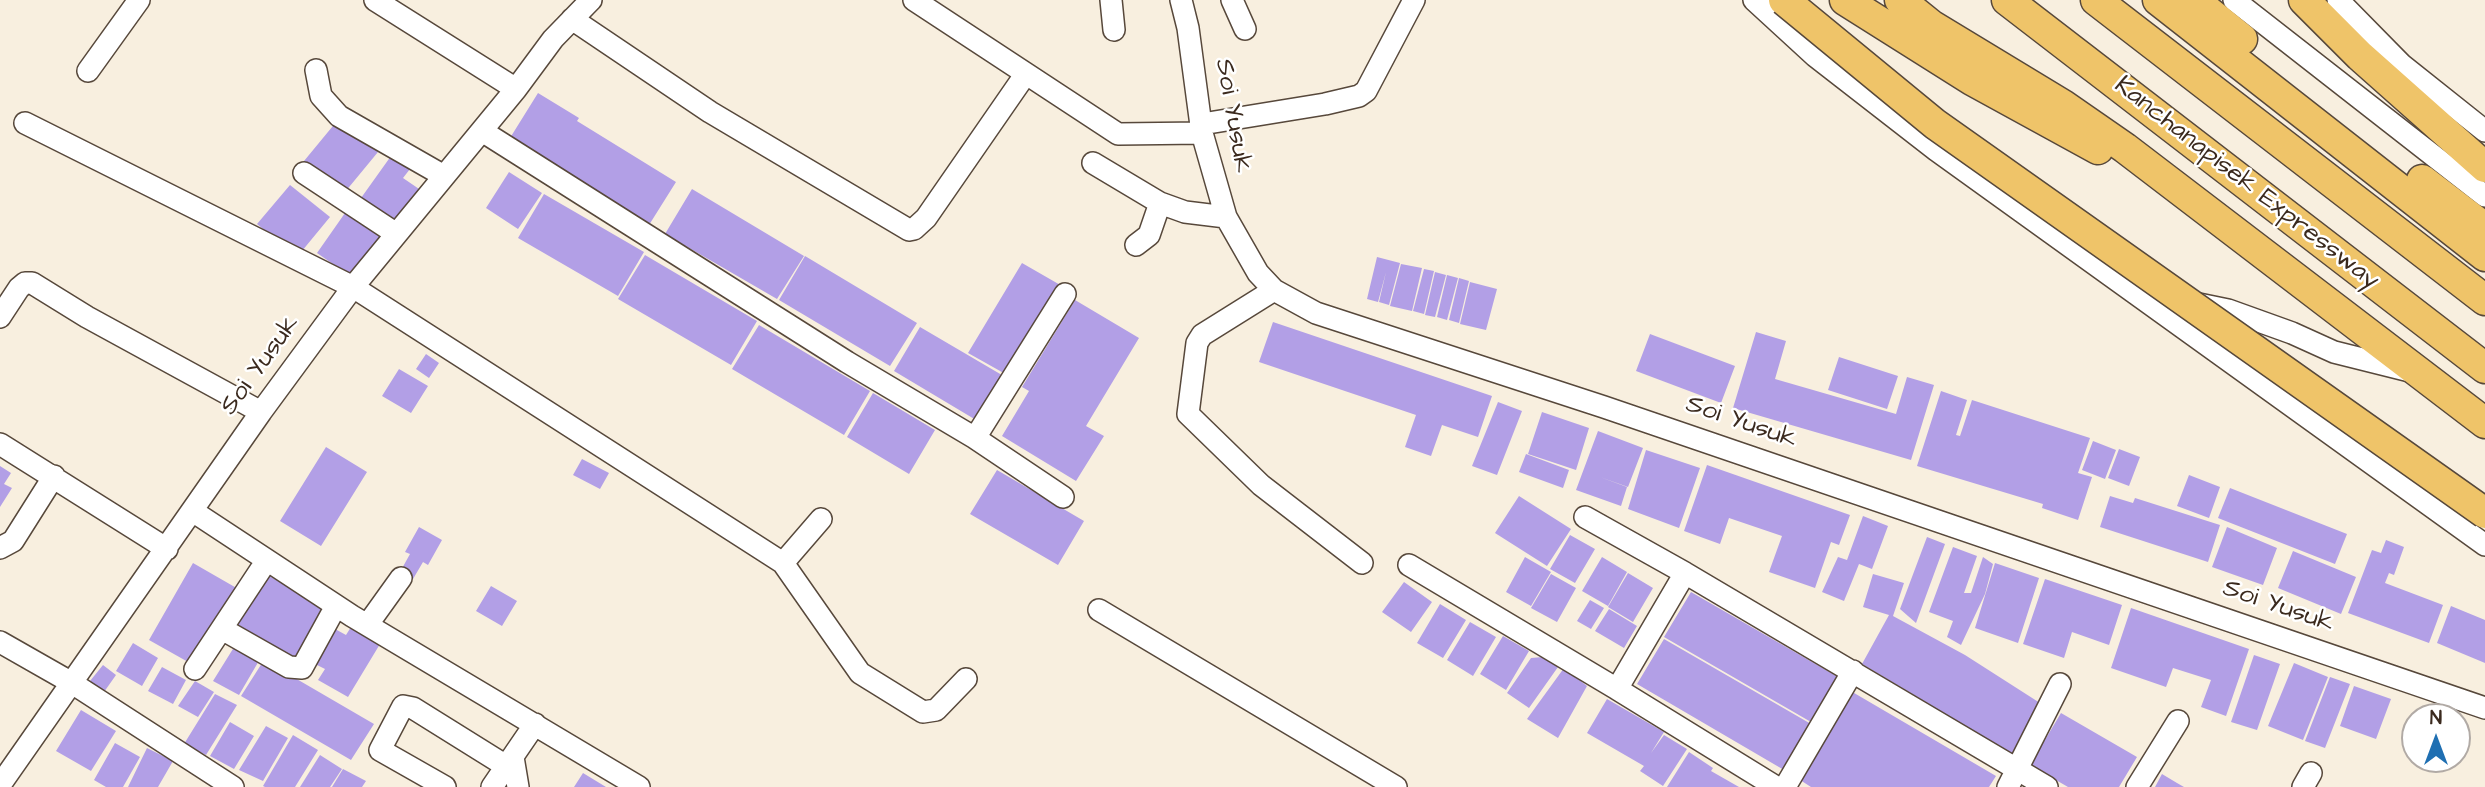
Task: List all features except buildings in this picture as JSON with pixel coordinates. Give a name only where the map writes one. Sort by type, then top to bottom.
[{"type":"highway","points":[[1784,0],[1935,124],[2485,513]]},
{"type":"highway","points":[[1845,0],[1972,80],[2186,195]]},
{"type":"highway","points":[[1900,0],[1931,24],[2063,105],[2186,195],[2485,423]]},
{"type":"highway","name":"Kanchanapisek Expressway","points":[[2007,0],[2485,368]]},
{"type":"highway","name":"Kanchanapisek Expressway","points":[[2096,0],[2485,300]]},
{"type":"highway","points":[[2158,0],[2485,256]]},
{"type":"highway","points":[[2193,0],[2485,228]]},
{"type":"highway","points":[[2304,0],[2360,56],[2485,167]]},
{"type":"street","points":[[88,71],[139,0]]},
{"type":"street","points":[[375,0],[516,89]]},
{"type":"street","name":"Soi Yusuk","points":[[3,785],[261,412],[353,287],[572,19],[591,0]]},
{"type":"street","points":[[914,0],[1118,134],[1202,128],[1359,96],[1366,91],[1414,0]]},
{"type":"street","points":[[1111,0],[1114,30]]},
{"type":"street","name":"Soi Yusuk","points":[[1181,0],[1202,128],[1226,217],[1258,273],[1274,289],[1316,313],[1618,411],[2485,708]]},
{"type":"street","points":[[1232,0],[1245,29]]},
{"type":"street","points":[[1754,0],[1815,56],[1936,150],[2485,545]]},
{"type":"street","points":[[2234,0],[2485,196]]},
{"type":"street","points":[[2337,0],[2402,65],[2485,131]]},
{"type":"street","points":[[572,19],[710,112],[909,230],[926,218],[1025,75]]},
{"type":"street","points":[[316,70],[321,96],[339,116],[444,176]]},
{"type":"street","points":[[25,122],[353,287],[783,563],[843,653],[860,673],[916,708],[930,712],[936,710],[966,679]]},
{"type":"street","points":[[482,131],[847,362],[975,438],[1063,497]]},
{"type":"street","points":[[1093,163],[1160,203],[1185,212],[1226,217]]},
{"type":"street","points":[[304,173],[396,233]]},
{"type":"street","points":[[1136,246],[1149,235],[1160,203]]},
{"type":"street","points":[[0,317],[19,288],[25,283],[32,283],[88,317],[261,412]]},
{"type":"street","points":[[1274,289],[1202,335],[1197,343],[1188,414],[1261,485],[1362,563]]},
{"type":"street","points":[[975,438],[1065,295]]},
{"type":"street","points":[[2147,300],[2190,302],[2228,310],[2292,333],[2334,352],[2423,374]]},
{"type":"street","points":[[0,444],[167,549]]},
{"type":"street","points":[[0,548],[13,541],[54,476]]},
{"type":"street","points":[[194,512],[336,606],[639,787]]},
{"type":"street","points":[[1584,517],[1853,671],[2014,779],[2047,787]]},
{"type":"street","points":[[783,563],[821,519]]},
{"type":"street","points":[[194,669],[267,560]]},
{"type":"street","points":[[1409,565],[1776,787]]},
{"type":"street","points":[[1617,689],[1685,573]]},
{"type":"street","points":[[368,624],[401,579]]},
{"type":"street","points":[[222,629],[289,667],[302,668],[336,606]]},
{"type":"street","points":[[1099,610],[1396,787]]},
{"type":"street","points":[[0,642],[72,683],[233,787]]},
{"type":"street","points":[[1785,787],[1853,671]]},
{"type":"street","points":[[2014,779],[2060,684]]},
{"type":"street","points":[[445,787],[380,750],[403,706],[413,708],[509,761],[518,787]]},
{"type":"street","points":[[2137,787],[2178,722]]},
{"type":"street","points":[[492,787],[535,724]]}]
